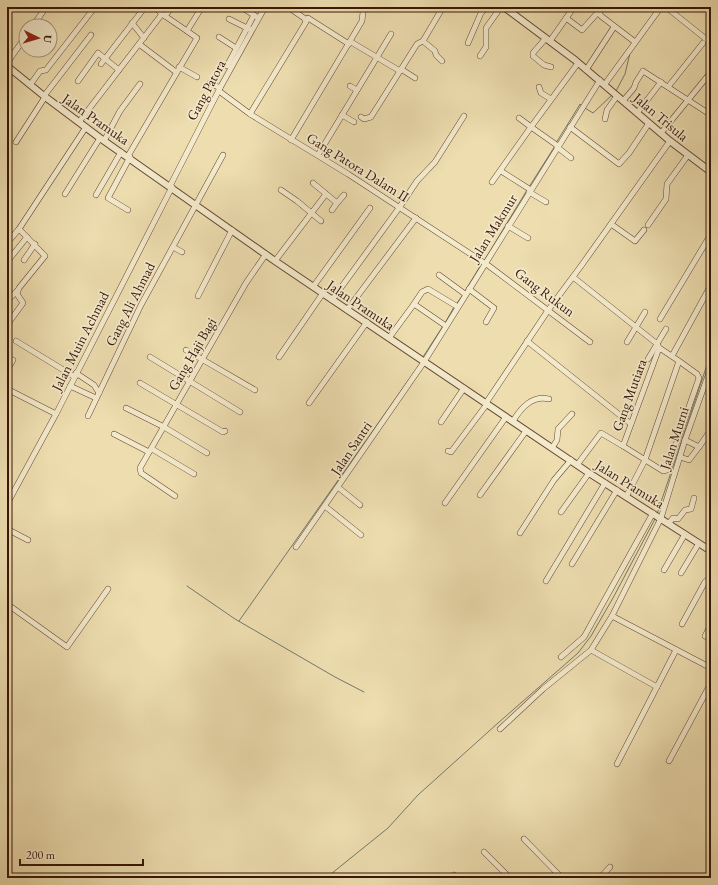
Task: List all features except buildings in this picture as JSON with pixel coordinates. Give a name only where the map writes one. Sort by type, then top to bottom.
[{"type":"street","points":[[38,18],[46,7]]},
{"type":"street","points":[[30,85],[40,71],[46,70],[95,7]]},
{"type":"street","points":[[101,64],[145,7]]},
{"type":"street","points":[[128,210],[108,198],[129,156],[177,69],[197,38],[155,7]]},
{"type":"street","points":[[79,122],[139,44],[172,7]]},
{"type":"street","points":[[187,31],[202,7]]},
{"type":"street","points":[[239,7],[256,17]]},
{"type":"street","name":"Gang Patora","points":[[171,186],[219,90],[238,47],[256,17],[265,7]]},
{"type":"street","points":[[288,7],[306,21]]},
{"type":"street","points":[[360,117],[364,119],[371,118],[400,70],[421,42],[443,7]]},
{"type":"street","points":[[468,43],[481,13],[487,7]]},
{"type":"street","points":[[483,54],[486,47],[486,28],[504,7]]},
{"type":"street","name":"Jalan Trisula","points":[[504,7],[602,82],[670,141],[711,172]]},
{"type":"street","points":[[550,67],[544,65],[533,56],[533,53],[548,40],[574,7]]},
{"type":"street","name":"Jalan Makmur","points":[[424,362],[456,306],[464,293],[469,289],[483,262],[508,226],[556,145],[570,127],[583,106],[635,42],[661,7]]},
{"type":"street","points":[[666,7],[711,43]]},
{"type":"street","points":[[566,18],[582,30],[602,8]]},
{"type":"street","points":[[602,8],[600,14],[614,27],[635,42]]},
{"type":"street","points":[[291,140],[350,43],[362,21],[364,12]]},
{"type":"street","points":[[250,114],[308,18],[376,58],[415,78]]},
{"type":"street","points":[[229,19],[249,30]]},
{"type":"street","points":[[132,23],[144,38]]},
{"type":"street","points":[[586,70],[614,27]]},
{"type":"street","points":[[318,155],[391,34]]},
{"type":"street","points":[[16,142],[44,97],[91,35]]},
{"type":"street","points":[[219,37],[238,47]]},
{"type":"street","points":[[421,42],[436,53],[442,61]]},
{"type":"street","points":[[668,87],[703,43]]},
{"type":"street","points":[[139,44],[177,69],[197,77]]},
{"type":"street","points":[[7,64],[18,48]]},
{"type":"street","points":[[78,81],[98,53],[119,70]]},
{"type":"street","points":[[227,66],[235,56]]},
{"type":"street","points":[[492,182],[578,63]]},
{"type":"street","name":"Jalan Pramuka","points":[[7,64],[44,97],[275,261],[589,473],[711,551]]},
{"type":"street","points":[[623,101],[634,88],[642,72],[645,72],[687,101],[711,115]]},
{"type":"street","points":[[661,133],[711,72]]},
{"type":"street","points":[[637,113],[660,82]]},
{"type":"street","name":"Gang Patora Dalam II","points":[[210,83],[250,114],[318,155],[483,262]]},
{"type":"street","points":[[65,194],[120,111],[140,84]]},
{"type":"street","points":[[350,86],[357,90]]},
{"type":"street","points":[[539,87],[541,92],[551,99]]},
{"type":"street","points":[[605,119],[607,110],[615,94]]},
{"type":"street","points":[[342,115],[354,122]]},
{"type":"street","points":[[332,300],[417,181],[435,162],[464,116]]},
{"type":"street","points":[[519,118],[571,158]]},
{"type":"street","points":[[570,127],[617,164],[621,164],[649,123]]},
{"type":"street","points":[[7,243],[19,229],[86,127]]},
{"type":"street","points":[[448,451],[452,451],[487,404],[549,309],[670,141]]},
{"type":"street","points":[[96,195],[121,152]]},
{"type":"street","points":[[648,225],[666,199],[667,184],[688,155]]},
{"type":"street","name":"Gang Ali Ahmad","points":[[88,416],[141,305],[223,156]]},
{"type":"street","points":[[501,171],[546,202]]},
{"type":"street","points":[[313,183],[337,203]]},
{"type":"street","name":"Jalan Muin Achmad","points":[[7,504],[56,414],[171,186]]},
{"type":"street","points":[[281,190],[321,221]]},
{"type":"street","points":[[275,261],[326,194]]},
{"type":"street","points":[[332,210],[344,195]]},
{"type":"street","points":[[313,287],[370,208]]},
{"type":"street","points":[[347,310],[416,218]]},
{"type":"street","points":[[611,224],[635,240],[644,230]]},
{"type":"street","points":[[508,226],[528,238]]},
{"type":"street","points":[[7,301],[44,258],[44,254],[19,229]]},
{"type":"street","points":[[198,296],[232,230]]},
{"type":"street","points":[[660,319],[711,234]]},
{"type":"street","points":[[7,262],[27,237]]},
{"type":"street","points":[[24,260],[35,244]]},
{"type":"street","points":[[173,247],[182,252]]},
{"type":"street","name":"Gang Haji Bagi","points":[[175,496],[141,473],[140,468],[204,360],[246,283],[266,254]]},
{"type":"street","name":"Gang Rukun","points":[[483,262],[549,309],[590,342]]},
{"type":"street","points":[[439,275],[464,293]]},
{"type":"street","points":[[573,277],[656,343],[660,349]]},
{"type":"street","points":[[672,356],[711,284]]},
{"type":"street","points":[[389,338],[422,292],[428,289],[456,306]]},
{"type":"street","points":[[469,289],[494,308],[486,322]]},
{"type":"street","points":[[7,325],[23,302],[17,294],[18,290]]},
{"type":"street","points":[[279,357],[323,293]]},
{"type":"street","points":[[414,304],[445,325]]},
{"type":"street","points":[[627,342],[645,312]]},
{"type":"street","points":[[308,403],[367,322]]},
{"type":"street","points":[[648,359],[656,343],[666,329]]},
{"type":"street","points":[[16,341],[94,385],[99,393]]},
{"type":"street","points":[[527,341],[631,424]]},
{"type":"street","name":"Gang Mutiara","points":[[660,349],[698,374],[703,379],[667,470],[663,471],[623,446],[660,349]]},
{"type":"street","points":[[186,350],[255,390]]},
{"type":"street","points":[[150,357],[240,412]]},
{"type":"street","points":[[7,370],[13,360]]},
{"type":"street","points":[[626,496],[645,460],[679,361]]},
{"type":"street","name":"Jalan Santri","points":[[296,548],[326,507],[424,362]]},
{"type":"street","name":"Jalan Murni","points":[[500,729],[543,690],[591,650],[612,616],[661,518],[703,379],[711,367]]},
{"type":"street","points":[[140,383],[178,404],[223,432],[226,432]]},
{"type":"street","points":[[70,386],[96,398]]},
{"type":"street","points":[[441,422],[464,388]]},
{"type":"street","points":[[7,389],[56,414]]},
{"type":"street","points":[[513,421],[528,403],[538,398],[549,400]]},
{"type":"street","points":[[126,408],[164,427],[207,453]]},
{"type":"street","points":[[552,448],[557,440],[558,429],[572,414]]},
{"type":"street","points":[[446,503],[506,417]]},
{"type":"street","points":[[480,495],[526,431]]},
{"type":"street","points":[[114,434],[194,474]]},
{"type":"street","points":[[577,465],[601,434],[623,446]]},
{"type":"street","points":[[680,457],[690,460],[708,434]]},
{"type":"street","points":[[685,440],[699,447]]},
{"type":"street","points":[[520,533],[558,475],[571,460]]},
{"type":"street","points":[[561,512],[589,473]]},
{"type":"street","points":[[546,581],[605,483]]},
{"type":"street","points":[[339,488],[360,505]]},
{"type":"street","points":[[572,564],[617,490]]},
{"type":"street","points":[[669,523],[673,518],[678,519],[685,510],[691,509],[694,498]]},
{"type":"street","points":[[326,507],[361,535]]},
{"type":"street","points":[[560,657],[584,637],[653,513]]},
{"type":"street","points":[[7,528],[28,540]]},
{"type":"street","points":[[664,570],[685,534]]},
{"type":"street","points":[[681,573],[699,543]]},
{"type":"street","points":[[682,624],[705,582],[711,577]]},
{"type":"street","points":[[7,604],[68,647],[108,589]]},
{"type":"street","points":[[612,616],[711,668]]},
{"type":"street","points":[[711,624],[705,636],[711,639]]},
{"type":"street","points":[[591,650],[656,687]]},
{"type":"street","points":[[617,764],[676,650]]},
{"type":"street","points":[[669,761],[711,682]]},
{"type":"street","points":[[524,839],[562,878]]},
{"type":"street","points":[[484,852],[510,878]]},
{"type":"street","points":[[600,878],[610,867]]},
{"type":"street","points":[[551,878],[556,873]]},
{"type":"waterway","points":[[616,91],[625,74],[630,53]]},
{"type":"waterway","points":[[585,108],[593,113],[612,95]]},
{"type":"waterway","points":[[556,143],[580,104],[582,106]]},
{"type":"waterway","points":[[529,187],[555,146]]},
{"type":"waterway","points":[[484,261],[527,190]]},
{"type":"waterway","points":[[465,291],[482,263]]},
{"type":"waterway","points":[[457,303],[462,296]]},
{"type":"waterway","points":[[445,323],[454,307]]},
{"type":"waterway","points":[[423,357],[443,326]]},
{"type":"waterway","points":[[657,514],[711,353]]},
{"type":"waterway","points":[[239,621],[410,378]]},
{"type":"waterway","points":[[326,878],[388,828],[418,795],[578,653],[591,636],[613,598],[655,519]]},
{"type":"waterway","points":[[187,586],[235,619],[335,677],[364,692]]}]
